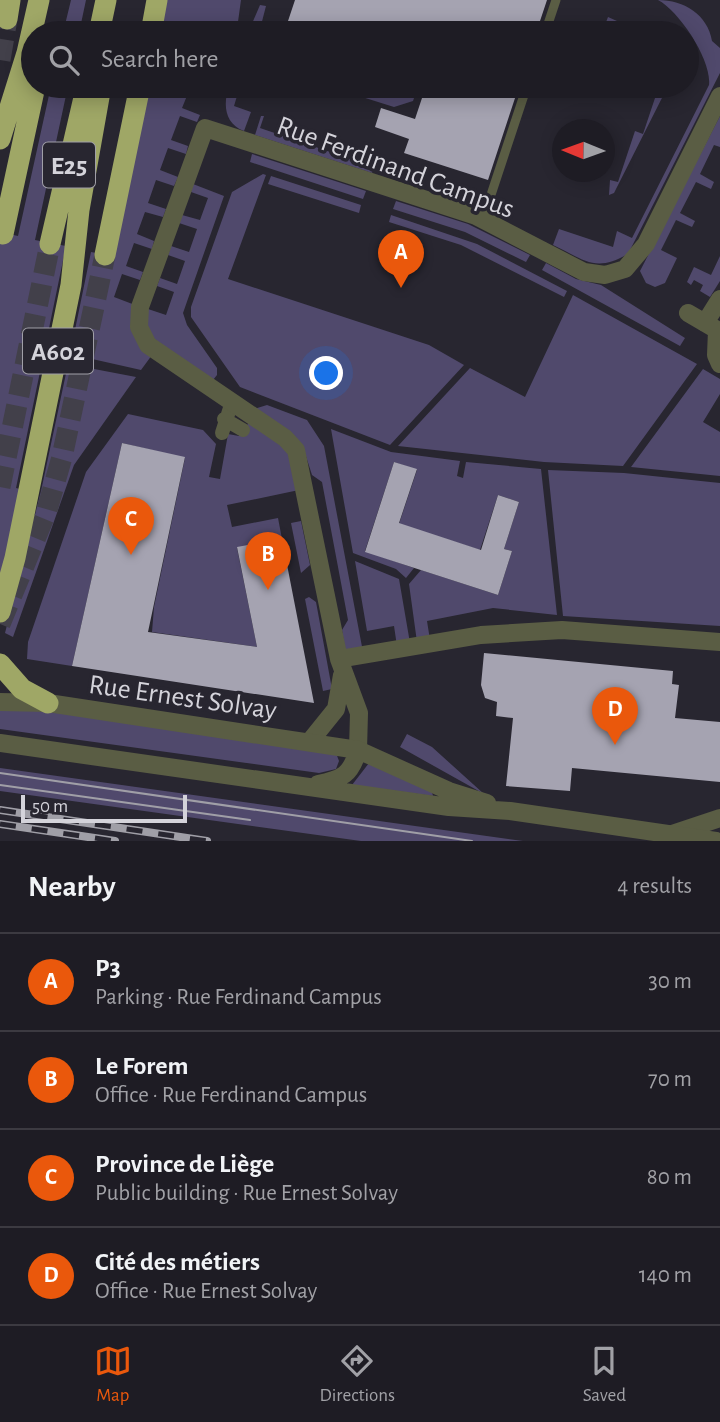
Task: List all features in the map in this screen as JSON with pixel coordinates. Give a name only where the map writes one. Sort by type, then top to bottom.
[{"type":"highway","points":[[34,21],[39,0]]},
{"type":"highway","points":[[50,21],[54,0]]},
{"type":"highway","points":[[153,21],[157,0]]},
{"type":"highway","points":[[0,139],[21,73]]},
{"type":"highway","name":"E25","points":[[3,234],[32,98]]},
{"type":"highway","name":"E25","points":[[50,244],[84,98]]},
{"type":"highway","name":"A602","points":[[0,612],[15,558],[71,285],[79,209],[99,98]]},
{"type":"highway","points":[[105,255],[138,98]]},
{"type":"highway","points":[[0,664],[22,689],[48,703]]},
{"type":"street","name":"Rue Ferdinand Campus","points":[[340,666],[296,450],[285,438],[148,345],[139,327],[140,307],[205,128],[483,219],[584,272],[605,275],[625,269],[646,244],[720,96]]},
{"type":"street","points":[[705,323],[720,299]]},
{"type":"street","points":[[688,313],[717,330],[716,355],[720,364]]},
{"type":"street","points":[[225,420],[243,430]]},
{"type":"street","points":[[340,666],[481,635],[562,630],[720,642]]},
{"type":"street","points":[[311,740],[336,709],[340,666]]},
{"type":"street","points":[[340,666],[359,713],[358,750]]},
{"type":"street","name":"Rue Ernest Solvay","points":[[0,702],[48,703],[311,740],[358,750],[449,791],[510,811]]},
{"type":"street","name":"Rue Ernest Solvay","points":[[0,743],[449,807],[510,811],[716,841]]},
{"type":"street","name":"Rue Ernest Solvay","points":[[304,786],[343,778],[351,769],[358,750]]},
{"type":"street","points":[[672,834],[720,818]]},
{"type":"lane","points":[[549,21],[556,0]]},
{"type":"lane","points":[[483,219],[523,98]]},
{"type":"shaded area","points":[[71,0],[86,0],[82,21],[66,21]]},
{"type":"shaded area","points":[[167,0],[241,0],[238,21],[163,21]]},
{"type":"shaded area","points":[[658,0],[685,6],[706,24],[712,41],[720,48],[720,73],[628,254],[607,263],[590,262],[553,245],[559,229],[613,247],[617,231],[632,238],[709,85],[709,75],[699,48],[699,21],[681,21]]},
{"type":"shaded area","points":[[260,5],[266,6],[262,21],[253,21]]},
{"type":"shaded area","points":[[48,98],[65,98],[35,240],[66,246],[16,488],[24,490],[0,593],[0,232],[18,236]]},
{"type":"shaded area","points":[[146,98],[186,98],[182,108],[200,115],[197,122],[180,116],[171,140],[188,146],[186,154],[168,148],[160,170],[178,177],[174,186],[156,180],[148,203],[166,209],[163,217],[145,212],[137,234],[154,241],[152,249],[134,243],[126,266],[143,272],[140,280],[122,274],[114,297],[135,305],[152,355],[141,370],[70,354],[91,252],[113,256]]},
{"type":"shaded area","points":[[236,98],[234,106],[251,112],[244,131],[237,128],[229,118],[226,100]]},
{"type":"shaded area","points":[[365,98],[414,98],[413,101],[394,107]]},
{"type":"shaded area","points":[[655,98],[662,98],[614,193],[609,195],[610,182],[618,182],[635,131],[643,134]]},
{"type":"shaded area","points":[[261,116],[264,116],[260,128],[374,167],[372,173],[255,135]]},
{"type":"shaded area","points":[[720,116],[720,147],[714,145],[700,174],[714,182],[711,189],[696,182],[680,213],[695,221],[692,227],[676,220],[661,250],[677,258],[665,283],[655,287],[646,283],[640,271]]},
{"type":"shaded area","points":[[252,154],[366,191],[363,199],[250,162]]},
{"type":"shaded area","points":[[263,174],[266,175],[228,279],[429,345],[464,365],[390,445],[240,387],[191,317],[191,307],[232,192]]},
{"type":"shaded area","points":[[271,176],[361,205],[359,213],[268,184]]},
{"type":"shaded area","points":[[193,184],[224,196],[183,313],[187,325],[217,368],[217,375],[213,380],[154,340],[146,327],[148,309],[166,315],[174,292],[157,286],[160,278],[177,284],[185,261],[168,255],[171,246],[189,252],[197,229],[179,223],[182,215],[200,220],[208,198],[191,192]]},
{"type":"shaded area","points":[[396,201],[468,224],[530,255],[526,262],[465,232],[393,209]]},
{"type":"shaded area","points":[[391,215],[477,244],[567,291],[564,297],[461,245],[389,222]]},
{"type":"shaded area","points":[[720,256],[720,281],[710,297],[700,291],[703,285],[694,280],[691,285],[687,282],[694,267],[711,275]]},
{"type":"shaded area","points":[[546,263],[576,279],[601,285],[685,338],[680,346],[542,270]]},
{"type":"shaded area","points":[[573,295],[697,364],[623,466],[544,462],[398,446],[470,368],[525,397]]},
{"type":"shaded area","points":[[68,364],[136,377],[74,465],[13,637],[5,633],[41,491]]},
{"type":"shaded area","points":[[703,369],[720,379],[720,394],[703,422],[720,432],[720,476],[631,467]]},
{"type":"shaded area","points":[[267,405],[307,420],[324,446],[363,652],[346,655],[342,630],[348,620],[322,482],[312,475],[303,447],[254,409]]},
{"type":"shaded area","points":[[128,414],[203,430],[216,444],[209,477],[220,479],[228,434],[239,436],[250,421],[286,447],[299,490],[227,505],[232,527],[278,518],[282,539],[237,548],[257,647],[152,632],[154,607],[185,458],[122,443],[72,666],[27,659],[28,642],[86,472]]},
{"type":"shaded area","points":[[331,429],[391,452],[460,461],[457,476],[463,478],[466,462],[541,469],[557,615],[493,608],[427,621],[430,640],[417,642],[409,584],[421,570],[498,595],[512,551],[504,549],[519,502],[498,495],[480,550],[399,524],[417,470],[394,462],[365,551],[414,568],[406,578],[396,569],[353,553]]},
{"type":"shaded area","points":[[548,470],[624,473],[720,483],[720,626],[563,616]]},
{"type":"shaded area","points":[[301,521],[310,565],[301,573],[291,523]]},
{"type":"shaded area","points":[[355,561],[399,579],[410,643],[397,646],[394,626],[367,631]]},
{"type":"shaded area","points":[[309,597],[316,602],[332,689],[323,691],[305,599]]},
{"type":"shaded area","points":[[15,706],[336,753],[339,761],[336,769],[319,773],[0,729],[0,708]]},
{"type":"shaded area","points":[[407,734],[432,747],[484,794],[400,747]]},
{"type":"shaded area","points":[[369,763],[432,792],[433,796],[352,785]]},
{"type":"shaded area","points":[[0,768],[523,841],[361,841],[0,791]]},
{"type":"building","points":[[295,0],[547,0],[540,21],[288,21]]},
{"type":"building","points":[[422,98],[515,98],[488,180],[404,153],[409,139],[375,127],[381,108],[415,119]]},
{"type":"building","points":[[122,443],[185,457],[148,632],[257,647],[237,547],[282,539],[314,703],[72,666]]},
{"type":"building","points":[[394,462],[417,469],[399,523],[481,550],[498,495],[519,502],[504,549],[512,551],[498,595],[365,552]]},
{"type":"building","points":[[484,653],[673,671],[672,684],[679,685],[675,718],[720,722],[720,782],[572,768],[570,791],[506,786],[513,718],[496,716],[497,702],[485,698],[481,685]]},
{"type":"tunnel","points":[[0,60],[7,19]]},
{"type":"tunnel","points":[[0,487],[50,244]]},
{"type":"tunnel","points":[[0,624],[47,510],[62,457],[105,255]]},
{"type":"tram line","points":[[0,773],[472,841]]},
{"type":"tram line","points":[[0,785],[250,820]]},
{"type":"railway","points":[[0,810],[207,841]]},
{"type":"railway","points":[[0,824],[115,841]]},
{"type":"place","name":"P3","points":[[401,288]]},
{"type":"place","name":"Province de Liège","points":[[131,555]]},
{"type":"place","name":"Le Forem","points":[[268,590]]},
{"type":"place","name":"Cité des métiers","points":[[615,745]]}]
